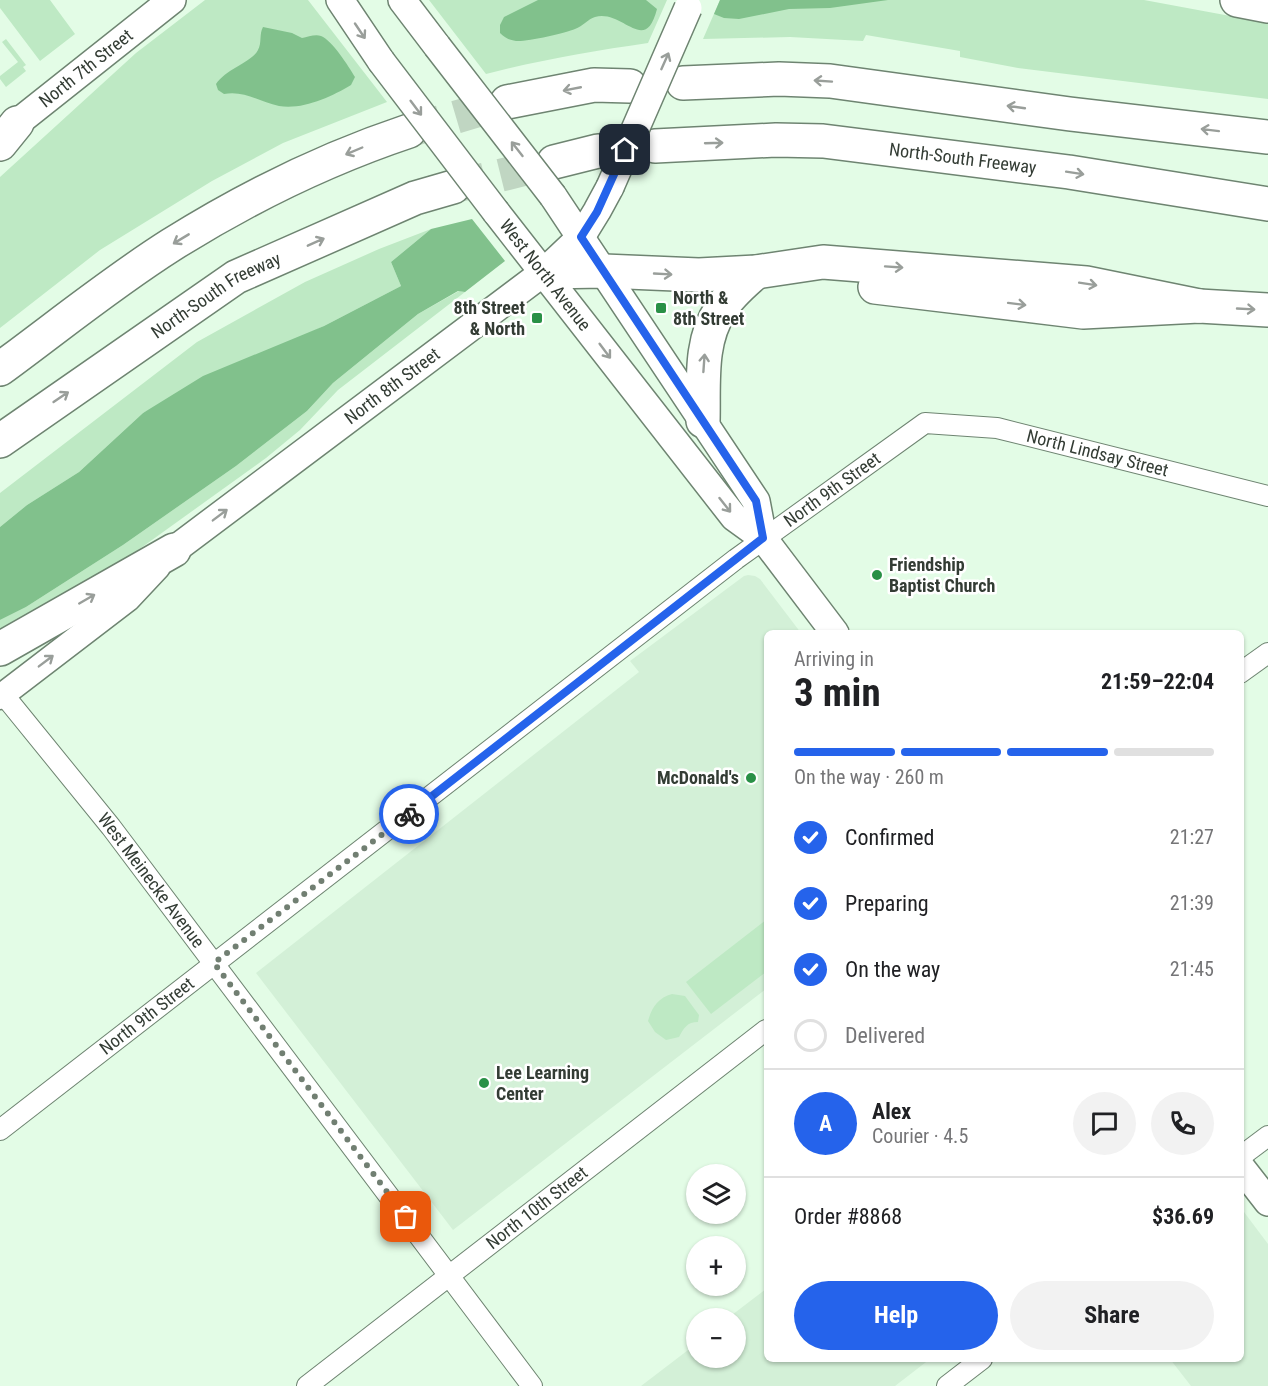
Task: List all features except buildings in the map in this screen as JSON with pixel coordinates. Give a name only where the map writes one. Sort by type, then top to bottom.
[{"type":"highway","points":[[1237,0],[1268,6]]},
{"type":"highway","points":[[683,83],[779,79],[831,81],[1070,114],[1268,137]]},
{"type":"highway","points":[[507,102],[594,85],[630,86]]},
{"type":"highway","points":[[0,369],[169,246],[247,200],[295,176],[368,145],[409,131]]},
{"type":"highway","name":"North-South Freeway","points":[[655,146],[776,140],[823,141],[1069,172],[1268,204]]},
{"type":"highway","points":[[554,162],[598,151]]},
{"type":"highway","name":"North-South Freeway","points":[[0,441],[236,277],[415,198],[453,187]]},
{"type":"highway","points":[[544,272],[604,271],[699,276],[765,271],[821,281],[1083,312],[1199,306],[1268,310]]},
{"type":"highway","points":[[703,421],[704,362],[706,344],[713,322],[734,292],[765,271]]},
{"type":"highway","points":[[0,649],[174,550]]},
{"type":"main road","name":"North 7th Street","points":[[6,134],[172,0]]},
{"type":"main road","name":"West North Avenue","points":[[340,0],[381,61],[496,212],[734,517],[763,538],[833,630]]},
{"type":"main road","name":"West North Avenue","points":[[402,0],[553,196],[604,271],[756,501],[763,538]]},
{"type":"main road","name":"North 8th Street","points":[[174,550],[544,272],[581,237],[610,187],[690,4]]},
{"type":"main road","points":[[1244,1171],[1268,1202]]},
{"type":"street","name":"North 9th Street","points":[[0,1130],[763,538],[925,423]]},
{"type":"street","name":"North Lindsay Street","points":[[925,423],[997,428],[1268,496]]},
{"type":"street","name":"North 8th Street","points":[[2,695],[128,599],[174,550]]},
{"type":"street","points":[[1244,670],[1268,653]]},
{"type":"street","name":"West Meinecke Avenue","points":[[2,695],[111,827],[532,1386]]},
{"type":"street","name":"North 10th Street","points":[[307,1386],[764,1032]]},
{"type":"street","points":[[1244,1154],[1268,1136]]},
{"type":"street","points":[[947,1386],[978,1362]]},
{"type":"shaded area","points":[[0,0],[50,0],[75,34],[40,61],[0,8]]},
{"type":"shaded area","points":[[205,0],[308,0],[387,102],[283,143],[212,181],[100,250],[0,328],[0,177],[136,53]]},
{"type":"shaded area","points":[[429,0],[667,0],[648,43],[567,56],[486,74]]},
{"type":"shaded area","points":[[720,0],[1144,0],[1268,23],[1268,99],[1018,68],[960,57],[960,51],[866,35],[863,41],[790,37],[703,39]]},
{"type":"shaded area","points":[[6,39],[26,65],[23,67],[26,71],[6,87],[0,76],[18,62],[2,42]]},
{"type":"shaded area","points":[[431,229],[391,262],[401,286],[324,326],[143,413],[79,472],[27,505],[0,527],[0,493],[197,342],[305,282]]},
{"type":"shaded area","points":[[459,291],[465,292],[338,390],[300,430],[266,458],[95,581],[0,634],[0,620],[26,607],[123,545],[236,466],[307,411],[333,383],[418,314]]},
{"type":"shaded area","points":[[744,576],[755,576],[760,579],[799,630],[764,630],[764,991],[453,1230],[256,973],[639,672],[630,661]]},
{"type":"shaded area","points":[[764,922],[764,974],[711,1014],[686,982]]},
{"type":"shaded area","points":[[672,994],[685,996],[699,1015],[698,1022],[686,1026],[679,1037],[666,1040],[655,1032],[648,1021],[656,1004]]},
{"type":"shaded area","points":[[1244,1212],[1268,1244],[1268,1386],[1191,1386],[1172,1362],[1244,1362]]},
{"type":"shaded area","points":[[764,1291],[764,1362],[926,1362],[895,1386],[641,1386],[686,1352],[686,1368],[746,1368],[746,1308],[741,1308]]},
{"type":"green space","points":[[538,0],[646,0],[657,9],[652,23],[646,29],[632,28],[605,16],[592,18],[570,31],[528,40],[511,40],[500,33],[500,25],[504,17]]},
{"type":"green space","points":[[720,0],[888,0],[830,8],[789,9],[739,19],[724,18],[714,14]]},
{"type":"green space","points":[[263,27],[292,33],[302,38],[316,35],[325,38],[340,54],[355,77],[351,85],[316,101],[288,107],[238,94],[224,94],[218,90],[216,84],[220,79],[258,50]]},
{"type":"green space","points":[[472,219],[505,261],[465,292],[458,291],[418,314],[333,383],[307,411],[236,466],[123,545],[26,607],[0,620],[0,527],[27,505],[79,472],[143,413],[203,376],[324,326],[401,286],[391,262],[431,229]]},
{"type":"tunnel","points":[[409,131],[507,102]]},
{"type":"tunnel","points":[[453,187],[554,162]]},
{"type":"way so far","points":[[406,1217],[214,963],[409,814]]},
{"type":"place","name":"North & 8th Street","points":[[661,308]]},
{"type":"place","name":"8th Street & North","points":[[537,318]]},
{"type":"place","name":"Friendship Baptist Church","points":[[877,575]]},
{"type":"place","name":"McDonald's","points":[[751,778]]},
{"type":"place","name":"Lee Learning Center","points":[[484,1083]]},
{"type":"route","points":[[409,814],[763,538],[756,501],[581,237],[610,187],[625,150]]}]
